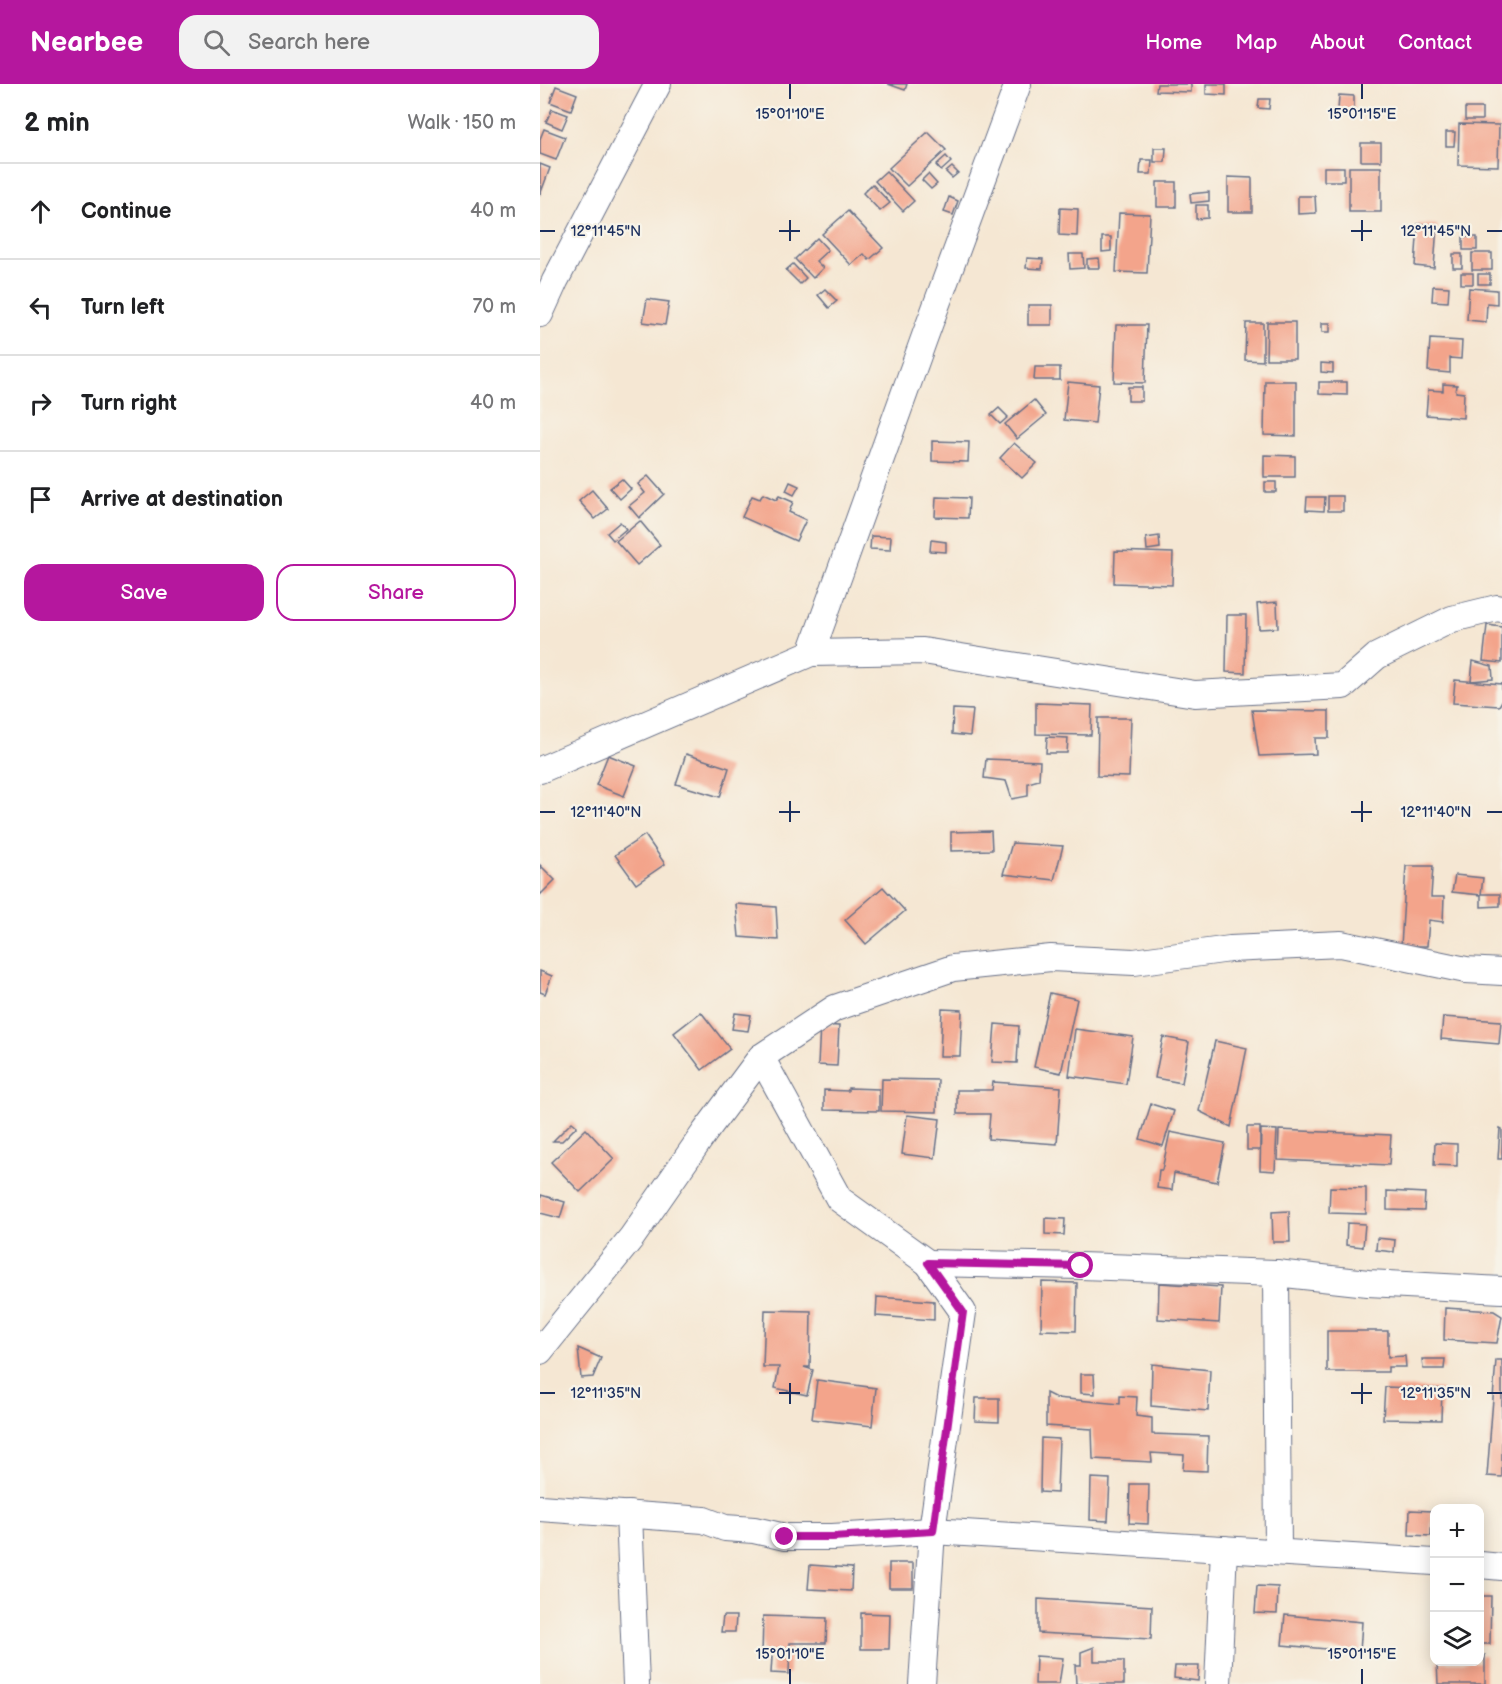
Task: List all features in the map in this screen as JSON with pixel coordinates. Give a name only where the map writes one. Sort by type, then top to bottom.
[{"type":"street","points":[[540,314],[658,84]]},
{"type":"street","points":[[811,653],[1018,84]]},
{"type":"street","points":[[540,770],[811,653],[923,651],[1195,694],[1343,686],[1377,656],[1452,619],[1497,608],[1502,609]]},
{"type":"street","points":[[540,1350],[632,1237],[705,1132],[761,1057],[835,1008],[954,968],[1051,958],[1134,962],[1230,949],[1341,944],[1467,970],[1502,972]]},
{"type":"street","points":[[761,1057],[839,1199],[928,1263],[963,1312],[933,1531],[922,1684]]},
{"type":"street","points":[[928,1263],[1276,1273],[1368,1282],[1502,1290]]},
{"type":"street","points":[[1276,1273],[1278,1552]]},
{"type":"street","points":[[540,1508],[704,1520],[724,1528],[754,1530],[785,1537],[832,1537],[933,1531],[1430,1562]]},
{"type":"street","points":[[629,1514],[636,1684]]},
{"type":"street","points":[[1218,1684],[1224,1549]]},
{"type":"street","points":[[1484,1565],[1502,1567]]},
{"type":"building","points":[[888,84],[907,84],[905,90]]},
{"type":"building","points":[[1157,84],[1191,84],[1191,92],[1156,91]]},
{"type":"building","points":[[1206,84],[1226,84],[1226,95],[1206,94]]},
{"type":"building","points":[[556,86],[577,94],[571,110],[550,102]]},
{"type":"building","points":[[1339,95],[1354,96],[1354,113],[1338,111]]},
{"type":"building","points":[[1259,99],[1270,99],[1269,109],[1258,108]]},
{"type":"building","points":[[1465,108],[1482,108],[1482,120],[1465,120]]},
{"type":"building","points":[[552,109],[568,115],[562,129],[546,122]]},
{"type":"building","points":[[1459,124],[1499,125],[1498,166],[1458,165]]},
{"type":"building","points":[[544,129],[565,137],[556,160],[540,154],[540,139]]},
{"type":"building","points":[[928,132],[946,150],[907,186],[889,168]]},
{"type":"building","points":[[1446,132],[1455,132],[1454,146],[1446,146]]},
{"type":"building","points":[[1361,143],[1381,143],[1381,161],[1361,161]]},
{"type":"building","points":[[1154,148],[1166,148],[1165,162],[1154,162]]},
{"type":"building","points":[[946,156],[951,162],[941,171],[936,165]]},
{"type":"building","points":[[1141,160],[1152,160],[1151,174],[1140,174]]},
{"type":"building","points":[[540,164],[550,168],[540,195]]},
{"type":"building","points":[[952,167],[958,173],[952,178],[946,172]]},
{"type":"building","points":[[1324,167],[1344,167],[1344,181],[1324,181]]},
{"type":"building","points":[[1349,167],[1381,167],[1381,212],[1349,212]]},
{"type":"building","points":[[886,171],[914,201],[903,211],[875,181]]},
{"type":"building","points":[[928,174],[937,184],[931,189],[922,180]]},
{"type":"building","points":[[1228,177],[1252,178],[1252,212],[1228,212]]},
{"type":"building","points":[[1157,182],[1176,182],[1176,207],[1157,207]]},
{"type":"building","points":[[872,184],[890,203],[880,211],[863,193]]},
{"type":"building","points":[[1209,192],[1209,201],[1191,203],[1190,194]]},
{"type":"building","points":[[1298,196],[1315,196],[1316,213],[1298,214]]},
{"type":"building","points":[[949,197],[958,201],[953,215],[944,212]]},
{"type":"building","points":[[1196,205],[1208,205],[1208,218],[1196,219]]},
{"type":"building","points":[[1060,208],[1078,209],[1077,236],[1059,235]]},
{"type":"building","points":[[848,211],[883,248],[869,260],[864,254],[851,265],[822,234]]},
{"type":"building","points":[[1119,213],[1150,214],[1147,273],[1116,272]]},
{"type":"building","points":[[1418,224],[1437,225],[1434,268],[1415,266]]},
{"type":"building","points":[[1102,237],[1111,237],[1111,251],[1102,252]]},
{"type":"building","points":[[1463,237],[1477,237],[1477,250],[1463,250]]},
{"type":"building","points":[[817,238],[828,250],[816,261],[823,268],[813,278],[795,259]]},
{"type":"building","points":[[1472,253],[1492,253],[1492,270],[1472,270]]},
{"type":"building","points":[[1069,254],[1083,254],[1084,268],[1070,269]]},
{"type":"building","points":[[1453,254],[1462,254],[1462,268],[1453,268]]},
{"type":"building","points":[[1027,258],[1043,259],[1042,269],[1026,268]]},
{"type":"building","points":[[1099,258],[1100,268],[1087,268],[1087,259]]},
{"type":"building","points":[[793,264],[806,278],[800,284],[786,270]]},
{"type":"building","points":[[1461,273],[1473,273],[1473,284],[1461,284]]},
{"type":"building","points":[[1478,274],[1490,274],[1490,284],[1478,284]]},
{"type":"building","points":[[1433,286],[1449,287],[1448,302],[1432,301]]},
{"type":"building","points":[[1469,288],[1497,290],[1497,304],[1487,303],[1486,322],[1467,320]]},
{"type":"building","points":[[825,289],[837,301],[829,308],[818,295]]},
{"type":"building","points":[[647,299],[669,302],[665,325],[643,322]]},
{"type":"building","points":[[1028,305],[1052,305],[1052,325],[1028,325]]},
{"type":"building","points":[[1267,322],[1295,322],[1295,359],[1266,359]]},
{"type":"building","points":[[1246,323],[1263,323],[1263,361],[1245,360]]},
{"type":"building","points":[[1322,323],[1330,323],[1330,332],[1322,332]]},
{"type":"building","points":[[1116,325],[1147,325],[1145,383],[1114,382]]},
{"type":"building","points":[[1430,339],[1462,341],[1461,359],[1450,358],[1450,373],[1428,371]]},
{"type":"building","points":[[1321,363],[1333,364],[1333,373],[1321,372]]},
{"type":"building","points":[[1035,367],[1060,367],[1060,380],[1034,380]]},
{"type":"building","points":[[1265,381],[1296,381],[1296,436],[1264,435]]},
{"type":"building","points":[[1068,382],[1099,385],[1095,423],[1064,420]]},
{"type":"building","points":[[1319,382],[1347,382],[1347,395],[1319,394]]},
{"type":"building","points":[[1443,384],[1457,385],[1456,392],[1464,393],[1463,418],[1426,415],[1428,390],[1443,391]]},
{"type":"building","points":[[1128,387],[1142,387],[1142,401],[1128,401]]},
{"type":"building","points":[[1034,400],[1046,415],[1017,439],[1005,424]]},
{"type":"building","points":[[999,408],[1008,417],[1000,424],[991,415]]},
{"type":"building","points":[[932,441],[969,442],[968,462],[932,461]]},
{"type":"building","points":[[1014,443],[1037,463],[1022,478],[1000,458]]},
{"type":"building","points":[[1264,455],[1295,456],[1295,477],[1264,477]]},
{"type":"building","points":[[648,476],[664,494],[639,518],[629,506],[645,493],[638,484]]},
{"type":"building","points":[[622,479],[631,489],[620,499],[610,488]]},
{"type":"building","points":[[790,482],[799,486],[794,495],[786,491]]},
{"type":"building","points":[[1265,482],[1276,482],[1276,492],[1265,492]]},
{"type":"building","points":[[592,490],[608,509],[595,519],[579,501]]},
{"type":"building","points":[[763,494],[776,500],[779,496],[793,502],[789,512],[806,520],[796,541],[742,517],[752,496],[760,499]]},
{"type":"building","points":[[1328,496],[1343,496],[1343,511],[1328,511]]},
{"type":"building","points":[[936,497],[969,498],[968,518],[935,517]]},
{"type":"building","points":[[1307,497],[1325,497],[1324,511],[1306,510]]},
{"type":"building","points":[[640,521],[660,545],[637,565],[616,541]]},
{"type":"building","points":[[620,522],[626,529],[613,540],[607,533]]},
{"type":"building","points":[[871,536],[891,537],[890,550],[870,549]]},
{"type":"building","points":[[1159,536],[1160,548],[1147,550],[1146,538]]},
{"type":"building","points":[[931,540],[946,542],[946,552],[930,551]]},
{"type":"building","points":[[1115,551],[1173,553],[1172,585],[1114,583]]},
{"type":"building","points":[[1277,602],[1278,628],[1259,629],[1257,604]]},
{"type":"building","points":[[1227,615],[1246,615],[1245,673],[1226,672]]},
{"type":"building","points":[[1487,625],[1502,627],[1502,663],[1483,661]]},
{"type":"building","points":[[1473,661],[1492,666],[1493,679],[1471,681]]},
{"type":"building","points":[[1455,680],[1502,684],[1502,701],[1499,706],[1453,703]]},
{"type":"building","points":[[1036,703],[1092,705],[1091,735],[1036,734]]},
{"type":"building","points":[[953,709],[973,710],[970,736],[952,734]]},
{"type":"building","points":[[1252,710],[1329,711],[1329,738],[1315,738],[1316,754],[1259,756]]},
{"type":"building","points":[[1098,718],[1131,718],[1129,777],[1097,776]]},
{"type":"building","points":[[1047,737],[1068,738],[1067,753],[1046,753]]},
{"type":"building","points":[[686,754],[729,768],[720,797],[676,784]]},
{"type":"building","points":[[608,755],[636,766],[624,796],[596,785]]},
{"type":"building","points":[[986,759],[1040,761],[1039,780],[1028,783],[1028,796],[1012,799],[1006,781],[984,778]]},
{"type":"building","points":[[991,831],[992,850],[951,851],[951,832]]},
{"type":"building","points":[[645,835],[665,864],[636,884],[615,855]]},
{"type":"building","points":[[1012,843],[1063,846],[1054,880],[1003,874]]},
{"type":"building","points":[[540,865],[555,880],[540,895]]},
{"type":"building","points":[[1406,866],[1433,866],[1431,897],[1444,897],[1443,922],[1429,920],[1427,946],[1401,946]]},
{"type":"building","points":[[1455,875],[1483,878],[1481,894],[1500,894],[1500,906],[1481,907],[1481,895],[1452,892]]},
{"type":"building","points":[[883,887],[905,911],[866,944],[845,920]]},
{"type":"building","points":[[736,904],[776,907],[778,940],[739,937]]},
{"type":"building","points":[[540,971],[552,976],[545,994],[540,992]]},
{"type":"building","points":[[1050,993],[1077,999],[1061,1073],[1034,1067]]},
{"type":"building","points":[[942,1009],[962,1010],[960,1056],[940,1056]]},
{"type":"building","points":[[701,1012],[730,1049],[702,1070],[674,1033]]},
{"type":"building","points":[[735,1013],[751,1015],[748,1031],[732,1029]]},
{"type":"building","points":[[1443,1017],[1501,1021],[1499,1044],[1441,1039]]},
{"type":"building","points":[[995,1024],[1019,1026],[1017,1063],[992,1062]]},
{"type":"building","points":[[820,1025],[839,1026],[837,1066],[818,1065]]},
{"type":"building","points":[[1075,1029],[1133,1037],[1126,1084],[1069,1076]]},
{"type":"building","points":[[1163,1037],[1189,1042],[1182,1083],[1155,1078]]},
{"type":"building","points":[[1215,1041],[1247,1048],[1231,1127],[1199,1111]]},
{"type":"building","points":[[882,1079],[938,1080],[937,1112],[881,1111]]},
{"type":"building","points":[[993,1082],[1061,1087],[1057,1144],[988,1139],[990,1114],[957,1114],[957,1090],[992,1090]]},
{"type":"building","points":[[848,1088],[879,1089],[879,1111],[824,1110],[824,1090],[848,1091]]},
{"type":"building","points":[[1151,1104],[1174,1111],[1163,1146],[1140,1139]]},
{"type":"building","points":[[907,1115],[940,1119],[935,1158],[902,1154]]},
{"type":"building","points":[[572,1122],[577,1126],[562,1141],[553,1141]]},
{"type":"building","points":[[1247,1127],[1260,1127],[1260,1150],[1247,1150]]},
{"type":"building","points":[[1500,1128],[1502,1129],[1502,1159],[1498,1159]]},
{"type":"building","points":[[586,1129],[614,1159],[580,1192],[551,1162]]},
{"type":"building","points":[[1261,1129],[1277,1130],[1275,1171],[1260,1170]]},
{"type":"building","points":[[1279,1130],[1391,1135],[1389,1165],[1278,1160]]},
{"type":"building","points":[[1170,1132],[1225,1143],[1217,1182],[1174,1173],[1172,1190],[1157,1188],[1159,1170],[1162,1170]]},
{"type":"building","points":[[1435,1143],[1457,1144],[1457,1166],[1434,1165]]},
{"type":"building","points":[[1330,1187],[1366,1188],[1366,1214],[1329,1213]]},
{"type":"building","points":[[1387,1191],[1425,1193],[1424,1211],[1387,1210]]},
{"type":"building","points":[[541,1195],[565,1202],[560,1218],[540,1213]]},
{"type":"building","points":[[1289,1211],[1290,1242],[1273,1242],[1272,1212]]},
{"type":"building","points":[[1045,1218],[1065,1219],[1064,1235],[1045,1234]]},
{"type":"building","points":[[1347,1223],[1365,1224],[1363,1247],[1346,1245]]},
{"type":"building","points":[[1377,1238],[1395,1240],[1394,1252],[1376,1250]]},
{"type":"building","points":[[1042,1282],[1077,1283],[1076,1331],[1041,1330]]},
{"type":"building","points":[[1159,1283],[1221,1287],[1219,1323],[1158,1319]]},
{"type":"building","points":[[877,1297],[934,1301],[934,1320],[876,1316]]},
{"type":"building","points":[[1445,1308],[1494,1311],[1502,1316],[1497,1343],[1444,1340]]},
{"type":"building","points":[[765,1310],[811,1311],[810,1367],[804,1367],[813,1370],[807,1395],[775,1388],[779,1367],[763,1367]]},
{"type":"building","points":[[1327,1331],[1388,1331],[1388,1357],[1405,1356],[1406,1367],[1388,1367],[1388,1372],[1327,1372]]},
{"type":"building","points":[[578,1348],[601,1358],[593,1377],[581,1378]]},
{"type":"building","points":[[1422,1359],[1445,1359],[1444,1369],[1423,1369]]},
{"type":"building","points":[[1496,1360],[1502,1360],[1502,1477],[1487,1476]]},
{"type":"building","points":[[1152,1364],[1210,1370],[1208,1411],[1151,1406]]},
{"type":"building","points":[[1081,1374],[1094,1374],[1095,1394],[1081,1393]]},
{"type":"building","points":[[817,1380],[876,1388],[872,1426],[812,1419]]},
{"type":"building","points":[[1385,1387],[1442,1389],[1441,1420],[1383,1419]]},
{"type":"building","points":[[1046,1393],[1056,1398],[1120,1404],[1120,1396],[1137,1397],[1136,1416],[1152,1418],[1152,1434],[1208,1436],[1207,1471],[1183,1470],[1184,1455],[1151,1453],[1152,1462],[1093,1459],[1092,1429],[1046,1426]]},
{"type":"building","points":[[976,1398],[999,1398],[999,1422],[975,1421]]},
{"type":"building","points":[[1041,1438],[1059,1439],[1057,1493],[1040,1492]]},
{"type":"building","points":[[1091,1478],[1110,1479],[1108,1521],[1090,1520]]},
{"type":"building","points":[[1130,1484],[1149,1484],[1148,1524],[1129,1523]]},
{"type":"building","points":[[1410,1510],[1430,1511],[1430,1536],[1409,1535]]},
{"type":"building","points":[[889,1563],[913,1563],[913,1588],[889,1588]]},
{"type":"building","points":[[810,1565],[852,1568],[851,1591],[808,1589]]},
{"type":"building","points":[[1257,1586],[1278,1587],[1277,1614],[1255,1613]]},
{"type":"building","points":[[1484,1596],[1491,1596],[1490,1644],[1484,1644]]},
{"type":"building","points":[[1038,1599],[1152,1606],[1151,1639],[1038,1633]]},
{"type":"building","points":[[861,1613],[890,1614],[889,1649],[861,1649]]},
{"type":"building","points":[[1285,1615],[1362,1622],[1360,1652],[1282,1645]]},
{"type":"building","points":[[723,1616],[736,1616],[735,1632],[721,1632]]},
{"type":"building","points":[[763,1616],[827,1618],[826,1643],[790,1643],[789,1674],[771,1673],[772,1657],[762,1657]]},
{"type":"building","points":[[1094,1647],[1094,1661],[1124,1661],[1124,1684],[1076,1684],[1075,1665],[1081,1665],[1081,1652]]},
{"type":"building","points":[[1485,1655],[1485,1684],[1438,1684],[1437,1666],[1484,1666]]},
{"type":"building","points":[[1036,1656],[1063,1658],[1059,1684],[1035,1684]]},
{"type":"building","points":[[1175,1666],[1199,1666],[1198,1681],[1174,1678]]},
{"type":"route","points":[[785,1537],[832,1537],[933,1531],[963,1312],[928,1263],[1081,1266]]}]
